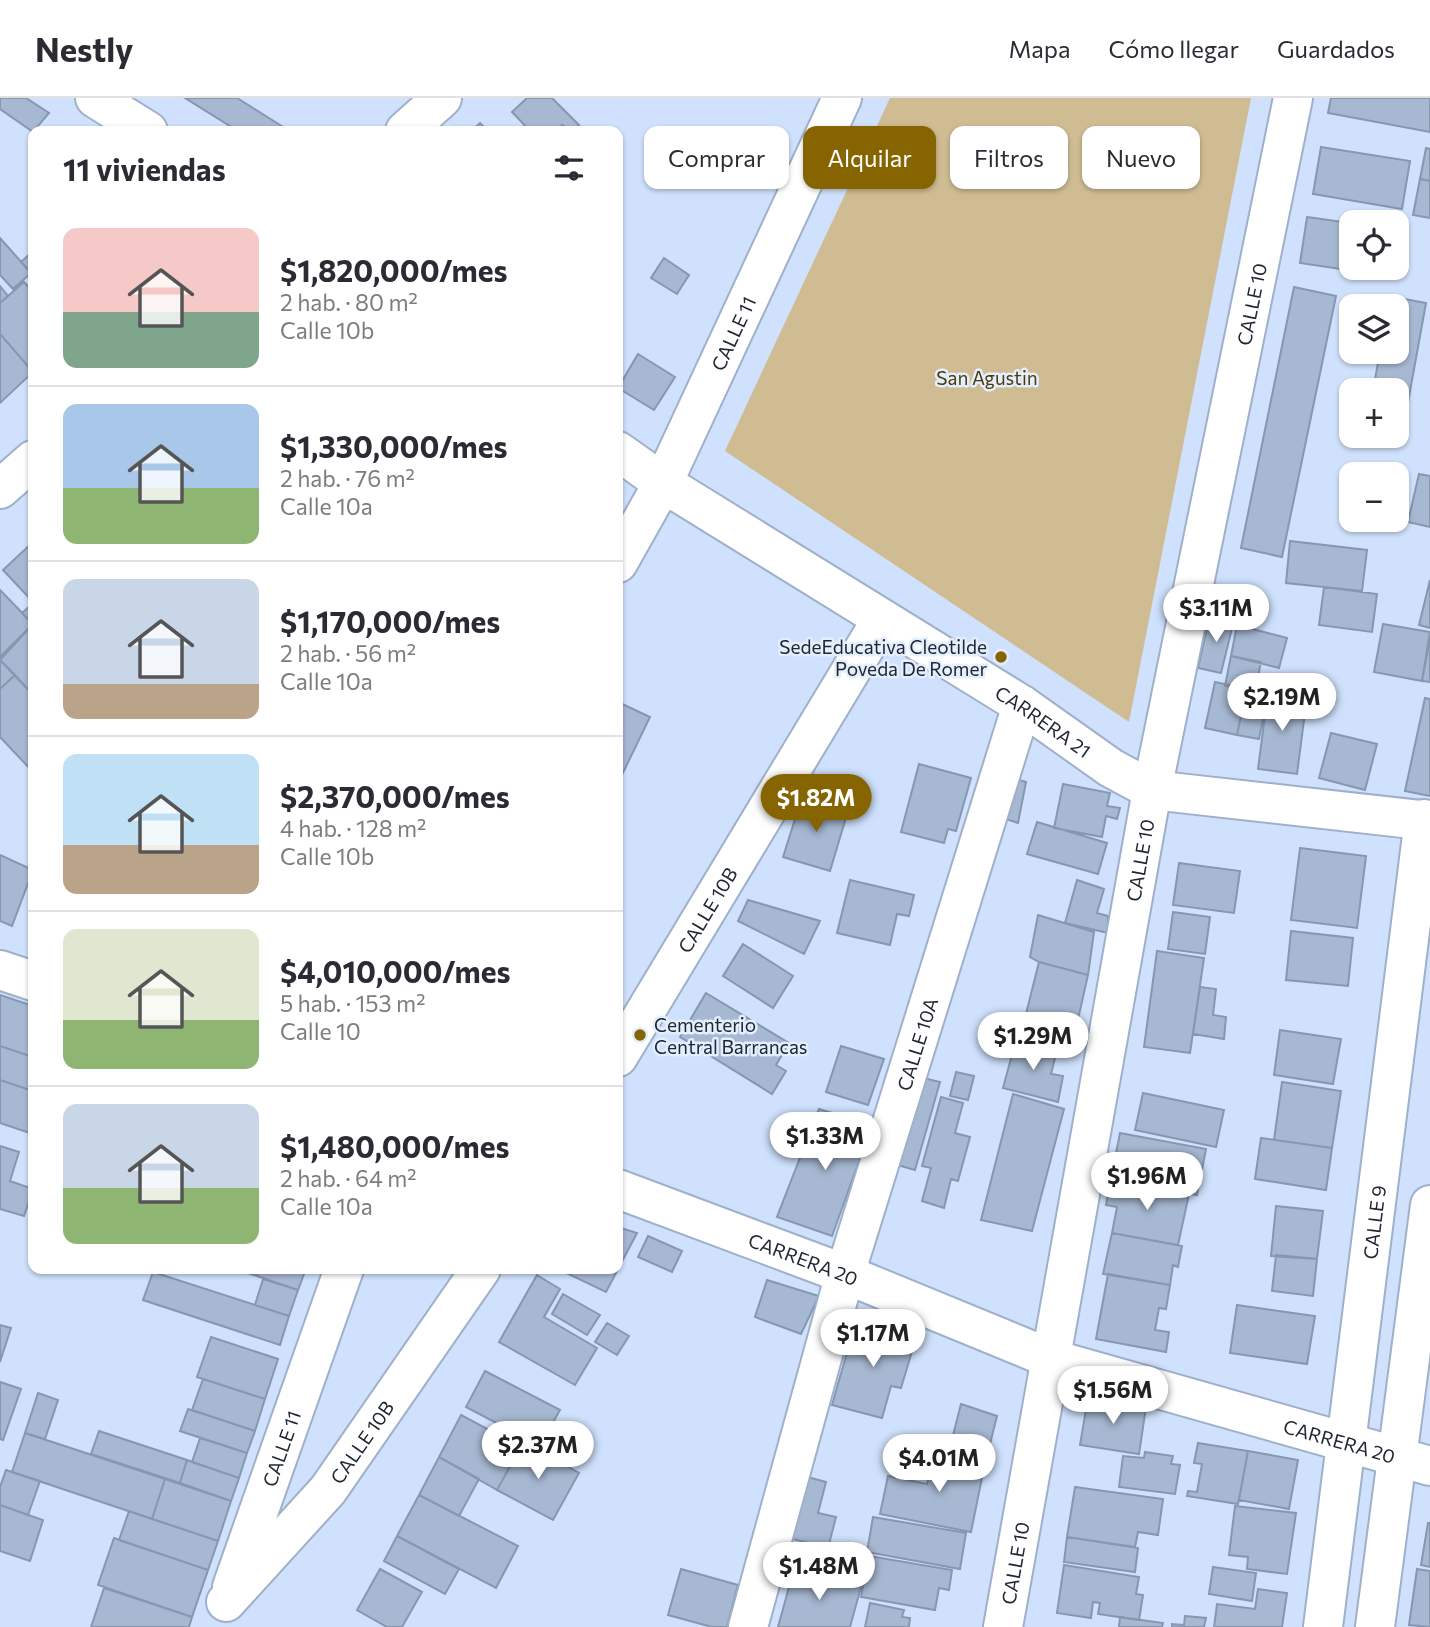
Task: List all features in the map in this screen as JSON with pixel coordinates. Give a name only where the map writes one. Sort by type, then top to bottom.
[{"type":"main road","points":[[95,98],[140,126]]},
{"type":"main road","points":[[411,126],[442,98]]},
{"type":"main road","name":"CALLE 11","points":[[623,554],[663,484],[842,98]]},
{"type":"main road","name":"CALLE 10","points":[[1003,1627],[1152,790],[1293,98]]},
{"type":"main road","name":"CARRERA 21","points":[[623,456],[663,484],[1023,705],[1111,768],[1152,790],[1427,820]]},
{"type":"main road","points":[[0,489],[28,464]]},
{"type":"main road","name":"CALLE 10B","points":[[623,1049],[882,618]]},
{"type":"main road","name":"CALLE 10A","points":[[748,1627],[845,1274],[1023,705]]},
{"type":"main road","name":"CALLE 9","points":[[1323,1627],[1427,820]]},
{"type":"main road","points":[[0,970],[28,979]]},
{"type":"main road","name":"CARRERA 20","points":[[623,1191],[845,1274],[1052,1359],[1413,1461]]},
{"type":"main road","points":[[1375,1627],[1413,1461],[1430,1205]]},
{"type":"main road","name":"CALLE 11","points":[[222,1615],[342,1274]]},
{"type":"main road","name":"CALLE 10B","points":[[222,1615],[328,1490],[478,1274]]},
{"type":"green space","name":"San Agustin","points":[[890,98],[1251,98],[1129,722],[725,451],[847,189],[936,189],[936,126],[877,126]]},
{"type":"building","points":[[0,98],[26,98],[49,113],[38,126],[28,126],[28,129],[0,109]]},
{"type":"building","points":[[185,98],[237,98],[282,126],[230,126]]},
{"type":"building","points":[[527,98],[552,98],[579,125],[525,126],[512,112]]},
{"type":"building","points":[[1331,98],[1430,98],[1430,132],[1328,113]]},
{"type":"building","points":[[1321,147],[1410,161],[1402,209],[1313,194]]},
{"type":"building","points":[[1426,148],[1430,149],[1430,181],[1420,179]]},
{"type":"building","points":[[1420,179],[1430,181],[1430,218],[1413,215]]},
{"type":"building","points":[[1307,217],[1339,221],[1339,269],[1300,263]]},
{"type":"building","points":[[0,238],[28,270],[28,276],[13,289],[0,275]]},
{"type":"building","points":[[28,256],[28,270],[21,262]]},
{"type":"building","points":[[664,258],[689,275],[677,294],[651,278]]},
{"type":"building","points":[[24,282],[28,286],[28,366],[0,334],[0,303]]},
{"type":"building","points":[[0,286],[8,296],[0,303]]},
{"type":"building","points":[[1294,287],[1336,296],[1282,557],[1241,548]]},
{"type":"building","points":[[1409,300],[1426,303],[1409,397],[1409,378],[1375,378],[1378,364],[1409,364]]},
{"type":"building","points":[[0,334],[28,366],[28,377],[0,403]]},
{"type":"building","points":[[638,354],[675,377],[654,410],[623,391],[623,380]]},
{"type":"building","points":[[1419,474],[1430,476],[1430,527],[1409,522]]},
{"type":"building","points":[[1290,541],[1367,550],[1362,591],[1286,583]]},
{"type":"building","points":[[28,547],[28,597],[3,570]]},
{"type":"building","points":[[1430,580],[1430,628],[1419,625]]},
{"type":"building","points":[[1324,587],[1377,594],[1372,632],[1319,625]]},
{"type":"building","points":[[0,590],[28,619],[28,629],[0,657]]},
{"type":"building","points":[[28,608],[28,620],[22,613]]},
{"type":"building","points":[[1210,615],[1234,620],[1221,673],[1198,668]]},
{"type":"building","points":[[1383,624],[1430,632],[1422,681],[1374,672]]},
{"type":"building","points":[[1237,625],[1287,638],[1279,668],[1231,656]]},
{"type":"building","points":[[28,629],[28,690],[0,660]]},
{"type":"building","points":[[1430,639],[1430,682],[1422,681]]},
{"type":"building","points":[[1231,656],[1261,662],[1255,691],[1225,686]]},
{"type":"building","points":[[0,660],[15,675],[0,689]]},
{"type":"building","points":[[15,675],[28,689],[28,767],[0,737],[0,689]]},
{"type":"building","points":[[1215,682],[1247,689],[1237,735],[1205,728]]},
{"type":"building","points":[[1247,689],[1268,692],[1259,739],[1237,735]]},
{"type":"building","points":[[1268,692],[1307,697],[1297,774],[1258,769]]},
{"type":"building","points":[[1425,698],[1430,699],[1430,796],[1405,791]]},
{"type":"building","points":[[623,704],[650,717],[623,773]]},
{"type":"building","points":[[1331,733],[1377,744],[1365,790],[1319,778]]},
{"type":"building","points":[[919,764],[971,778],[956,831],[948,829],[944,843],[901,832]]},
{"type":"building","points":[[1009,777],[1026,782],[1018,823],[1000,817]]},
{"type":"building","points":[[1063,784],[1110,793],[1107,806],[1120,808],[1117,819],[1106,816],[1102,837],[1054,828]]},
{"type":"building","points":[[802,797],[848,811],[830,871],[783,857]]},
{"type":"building","points":[[1037,822],[1107,843],[1098,874],[1027,854]]},
{"type":"building","points":[[1300,848],[1366,856],[1357,928],[1291,920]]},
{"type":"building","points":[[0,855],[28,868],[28,883],[12,926],[0,921]]},
{"type":"building","points":[[1179,863],[1240,871],[1234,913],[1173,905]]},
{"type":"building","points":[[850,880],[914,895],[909,916],[897,914],[890,945],[837,933]]},
{"type":"building","points":[[1077,880],[1104,889],[1097,913],[1108,916],[1108,933],[1065,923]]},
{"type":"building","points":[[748,900],[820,921],[804,954],[738,921]]},
{"type":"building","points":[[1173,912],[1210,917],[1205,954],[1168,949]]},
{"type":"building","points":[[1038,915],[1094,932],[1088,975],[1039,962],[1030,957]]},
{"type":"building","points":[[1291,931],[1353,938],[1348,986],[1286,980]]},
{"type":"building","points":[[743,944],[793,976],[773,1008],[723,976]]},
{"type":"building","points":[[1157,951],[1204,958],[1190,1053],[1144,1047]]},
{"type":"building","points":[[1039,962],[1088,975],[1074,1037],[1023,1026]]},
{"type":"building","points":[[1200,987],[1216,989],[1213,1015],[1226,1017],[1224,1039],[1193,1034]]},
{"type":"building","points":[[706,993],[789,1043],[776,1065],[786,1071],[772,1094],[680,1037]]},
{"type":"building","points":[[0,995],[28,1004],[28,1055],[0,1046]]},
{"type":"building","points":[[1280,1030],[1341,1039],[1333,1084],[1274,1075]]},
{"type":"building","points":[[1016,1040],[1057,1050],[1051,1074],[1063,1076],[1058,1102],[1003,1088]]},
{"type":"building","points":[[0,1046],[28,1055],[28,1089],[0,1080]]},
{"type":"building","points":[[841,1046],[884,1059],[868,1105],[826,1092]]},
{"type":"building","points":[[956,1072],[974,1076],[968,1100],[950,1096]]},
{"type":"building","points":[[919,1077],[940,1082],[915,1170],[894,1164]]},
{"type":"building","points":[[0,1080],[28,1089],[28,1132],[0,1123]]},
{"type":"building","points":[[1282,1082],[1341,1091],[1332,1148],[1274,1140]]},
{"type":"building","points":[[1143,1093],[1224,1110],[1216,1147],[1135,1130]]},
{"type":"building","points":[[1013,1094],[1064,1109],[1032,1231],[981,1220]]},
{"type":"building","points":[[941,1097],[963,1103],[955,1133],[970,1137],[958,1181],[951,1179],[944,1208],[922,1201],[931,1168],[922,1166]]},
{"type":"building","points":[[819,1109],[872,1125],[832,1236],[777,1217]]},
{"type":"building","points":[[1120,1133],[1206,1149],[1197,1195],[1111,1179]]},
{"type":"building","points":[[1261,1138],[1332,1148],[1326,1190],[1255,1179]]},
{"type":"building","points":[[0,1146],[19,1152],[10,1181],[28,1187],[28,1204],[24,1216],[0,1209]]},
{"type":"building","points":[[1111,1179],[1189,1194],[1178,1245],[1112,1233],[1117,1207],[1106,1205]]},
{"type":"building","points":[[1276,1206],[1323,1211],[1317,1259],[1271,1256]]},
{"type":"building","points":[[623,1229],[637,1233],[623,1260]]},
{"type":"building","points":[[1112,1233],[1182,1246],[1178,1267],[1173,1265],[1170,1285],[1103,1274]]},
{"type":"building","points":[[648,1236],[682,1251],[672,1272],[638,1257]]},
{"type":"building","points":[[1276,1255],[1317,1259],[1313,1296],[1272,1291]]},
{"type":"building","points":[[152,1274],[159,1274],[289,1316],[280,1345],[143,1300]]},
{"type":"building","points":[[258,1274],[304,1274],[298,1290]]},
{"type":"building","points":[[568,1274],[615,1274],[606,1292]]},
{"type":"building","points":[[1108,1274],[1170,1285],[1166,1309],[1159,1308],[1155,1330],[1169,1332],[1166,1352],[1096,1339]]},
{"type":"building","points":[[537,1275],[560,1289],[544,1317],[597,1348],[575,1385],[499,1342]]},
{"type":"building","points":[[263,1279],[298,1290],[289,1316],[255,1305]]},
{"type":"building","points":[[767,1280],[819,1296],[801,1334],[755,1317]]},
{"type":"building","points":[[563,1294],[600,1315],[587,1335],[552,1314]]},
{"type":"building","points":[[1237,1305],[1315,1316],[1307,1364],[1230,1353]]},
{"type":"building","points":[[856,1321],[916,1338],[901,1388],[891,1386],[882,1418],[832,1405]]},
{"type":"building","points":[[607,1323],[629,1336],[617,1355],[595,1342]]},
{"type":"building","points":[[0,1325],[11,1328],[0,1362]]},
{"type":"building","points":[[211,1337],[278,1359],[265,1399],[197,1377]]},
{"type":"building","points":[[485,1371],[560,1410],[540,1446],[466,1407]]},
{"type":"building","points":[[203,1379],[265,1399],[255,1431],[192,1410]]},
{"type":"building","points":[[0,1382],[21,1389],[3,1440],[0,1439]]},
{"type":"building","points":[[38,1393],[58,1400],[45,1439],[25,1433]]},
{"type":"building","points":[[1088,1398],[1146,1407],[1139,1454],[1080,1445]]},
{"type":"building","points":[[961,1404],[997,1416],[988,1452],[951,1443]]},
{"type":"building","points":[[188,1409],[255,1431],[247,1453],[180,1431]]},
{"type":"building","points":[[461,1415],[521,1447],[497,1490],[439,1457]]},
{"type":"building","points":[[99,1431],[187,1460],[180,1483],[91,1454]]},
{"type":"building","points":[[25,1433],[165,1479],[152,1519],[12,1472]]},
{"type":"building","points":[[200,1438],[247,1453],[239,1478],[192,1462]]},
{"type":"building","points":[[523,1442],[579,1473],[553,1520],[497,1490]]},
{"type":"building","points":[[1198,1443],[1248,1451],[1238,1504],[1187,1496],[1188,1491],[1197,1492],[1202,1464],[1194,1463]]},
{"type":"building","points":[[950,1450],[986,1458],[971,1532],[880,1514],[888,1476],[927,1484],[932,1462],[947,1465]]},
{"type":"building","points":[[1248,1451],[1298,1460],[1289,1509],[1239,1500]]},
{"type":"building","points":[[1145,1452],[1173,1456],[1171,1464],[1180,1465],[1175,1494],[1119,1487],[1123,1456],[1144,1458]]},
{"type":"building","points":[[439,1457],[479,1479],[459,1516],[419,1495]]},
{"type":"building","points":[[187,1460],[239,1478],[231,1501],[180,1483]]},
{"type":"building","points":[[6,1470],[40,1481],[28,1515],[0,1505],[0,1487]]},
{"type":"building","points":[[804,1476],[826,1482],[818,1513],[836,1517],[828,1548],[789,1538]]},
{"type":"building","points":[[165,1479],[231,1501],[218,1541],[152,1519]]},
{"type":"building","points":[[1075,1487],[1163,1499],[1158,1535],[1138,1532],[1135,1547],[1067,1537]]},
{"type":"building","points":[[419,1495],[518,1546],[496,1588],[397,1536]]},
{"type":"building","points":[[0,1505],[43,1520],[30,1561],[0,1551]]},
{"type":"building","points":[[1235,1506],[1296,1513],[1287,1574],[1247,1569],[1248,1557],[1229,1555]]},
{"type":"building","points":[[129,1511],[218,1541],[208,1570],[119,1540]]},
{"type":"building","points":[[873,1517],[966,1533],[960,1569],[867,1552]]},
{"type":"building","points":[[1430,1523],[1430,1567],[1421,1565]]},
{"type":"building","points":[[397,1536],[459,1569],[445,1594],[384,1561]]},
{"type":"building","points":[[1067,1537],[1138,1548],[1135,1572],[1064,1562]]},
{"type":"building","points":[[114,1538],[208,1570],[192,1617],[98,1585]]},
{"type":"building","points":[[869,1556],[952,1570],[949,1590],[939,1588],[935,1610],[861,1597]]},
{"type":"building","points":[[1064,1565],[1139,1577],[1136,1594],[1143,1595],[1139,1620],[1098,1614],[1100,1603],[1093,1602],[1091,1618],[1057,1613]]},
{"type":"building","points":[[1213,1567],[1256,1573],[1252,1601],[1209,1594]]},
{"type":"building","points":[[380,1569],[422,1592],[402,1627],[387,1627],[357,1610]]},
{"type":"building","points":[[681,1569],[738,1585],[727,1627],[712,1627],[668,1615]]},
{"type":"building","points":[[794,1569],[861,1587],[850,1627],[778,1627]]},
{"type":"building","points":[[1417,1569],[1430,1571],[1430,1627],[1409,1625]]},
{"type":"building","points":[[104,1588],[192,1617],[189,1627],[91,1627]]},
{"type":"building","points":[[1258,1589],[1287,1593],[1282,1627],[1214,1627],[1217,1604],[1255,1609]]},
{"type":"building","points":[[870,1603],[904,1610],[902,1617],[910,1618],[909,1627],[865,1627]]},
{"type":"building","points":[[1185,1616],[1206,1618],[1204,1627],[1172,1627],[1172,1624],[1184,1625]]},
{"type":"building","points":[[1120,1617],[1163,1623],[1162,1627],[1119,1627]]},
{"type":"place","name":"SedeEducativa Cleotilde Poveda De Romer","points":[[1001,657]]},
{"type":"place","name":"Cementerio Central Barrancas","points":[[640,1035]]}]
